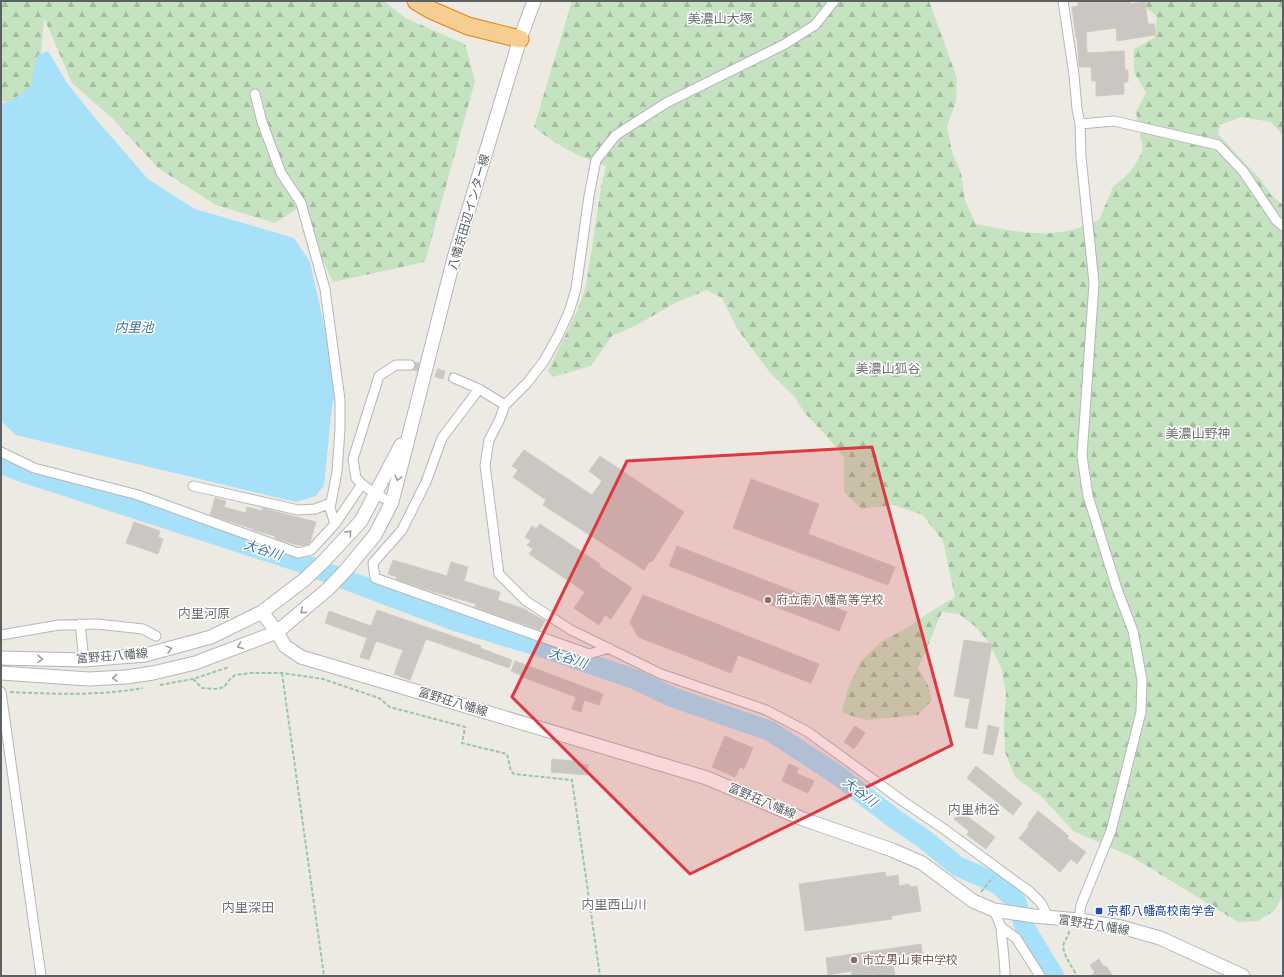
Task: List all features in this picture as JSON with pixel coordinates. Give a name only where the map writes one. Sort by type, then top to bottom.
[{"type":"highway","points":[[416,1],[431,10],[468,26],[520,39]]},
{"type":"highway","points":[[435,1],[472,16],[520,39]]},
{"type":"main road","name":"八幡京田辺インター線","points":[[277,632],[328,589],[346,570],[375,535],[392,502],[454,258],[520,39],[534,1]]},
{"type":"main road","name":"八幡京田辺インター線","points":[[262,612],[304,580],[361,521],[412,426]]},
{"type":"main road","name":"富野荘八幡線","points":[[1,658],[84,660],[145,655],[211,636],[262,612],[277,632],[285,646],[301,657],[707,778],[803,819],[892,850],[922,864],[973,901],[1000,911],[1121,927],[1160,938],[1243,976]]},
{"type":"main road","name":"富野荘八幡線","points":[[1,672],[89,679],[126,677],[153,673],[195,663],[277,632]]},
{"type":"street","points":[[834,1],[815,25],[786,44],[666,103],[616,135],[596,160],[589,196],[576,289],[569,312],[544,361],[527,383],[505,405],[500,421],[489,440],[485,465],[499,574],[526,601],[571,630],[661,674],[766,710],[808,732],[1030,892],[1040,903],[1049,918]]},
{"type":"street","points":[[1063,1],[1080,124],[1080,157],[1094,283],[1082,456],[1088,496],[1117,589],[1133,631],[1142,680],[1141,712],[1111,831],[1074,920]]},
{"type":"street","points":[[255,94],[262,122],[281,173],[301,203],[325,289],[340,400],[340,429],[336,472],[330,508],[335,524]]},
{"type":"street","points":[[1080,124],[1114,121],[1218,145],[1243,171],[1276,220],[1283,226]]},
{"type":"street","points":[[392,502],[375,494],[356,478],[353,459],[379,376],[396,365],[410,365]]},
{"type":"street","points":[[454,378],[479,389],[505,405]]},
{"type":"street","points":[[479,389],[442,438],[426,482],[402,530],[373,563],[375,578],[589,654],[609,648]]},
{"type":"street","points":[[1,452],[34,468],[138,495],[298,553],[311,550],[335,524],[362,484]]},
{"type":"street","points":[[194,486],[298,510],[315,509],[331,503]]},
{"type":"street","points":[[80,624],[84,660]]},
{"type":"street","name":"富野荘八幡線","points":[[1,635],[60,625],[96,624],[143,629],[156,636]]},
{"type":"street","points":[[1,692],[41,976]]},
{"type":"street","points":[[1000,911],[1005,976]]},
{"type":"street","points":[[1001,927],[1016,938],[1040,976]]},
{"type":"path","points":[[282,673],[324,976]]},
{"type":"path","points":[[193,679],[202,688],[216,689],[224,687],[235,675],[282,673],[323,679],[379,698],[390,707],[465,727],[462,743],[507,754],[511,771],[514,774],[572,780],[600,976]]},
{"type":"path","points":[[973,901],[999,870]]},
{"type":"path","points":[[1074,920],[1069,934],[1063,943],[1063,950],[1077,976]]},
{"type":"highlighted area","points":[[872,447],[952,745],[690,874],[512,697],[627,461]]},
{"type":"green space","points":[[1,1],[384,1],[405,18],[465,44],[475,81],[425,262],[333,282],[298,208],[275,223],[216,205],[158,168],[113,119],[72,83],[44,18],[38,90],[18,103],[1,101]]},
{"type":"green space","points":[[572,1],[929,1],[957,78],[956,102],[947,126],[952,152],[961,173],[965,201],[976,224],[1021,232],[1056,233],[1071,230],[1099,220],[1113,187],[1129,173],[1143,150],[1136,112],[1146,93],[1134,72],[1134,49],[1154,38],[1157,16],[1136,1],[1283,1],[1283,136],[1271,122],[1241,117],[1220,125],[1218,134],[1260,179],[1272,196],[1283,205],[1283,894],[1275,910],[1258,921],[1238,922],[1132,857],[1073,831],[1043,798],[1015,777],[1005,752],[1004,723],[1006,693],[1001,667],[989,643],[976,627],[959,614],[942,612],[918,668],[928,685],[932,700],[918,715],[866,720],[842,713],[848,688],[861,661],[881,642],[910,626],[955,597],[943,541],[923,515],[893,505],[861,509],[844,492],[844,458],[830,440],[804,412],[794,396],[771,374],[738,330],[722,298],[707,290],[675,303],[637,325],[612,336],[591,366],[553,377],[548,371],[578,309],[586,286],[601,187],[606,166],[568,150],[551,140],[534,127]]},
{"type":"water","name":"内里池","points":[[48,51],[67,83],[148,179],[195,209],[294,238],[310,262],[338,386],[332,406],[324,485],[316,496],[296,502],[16,435],[1,421],[1,104],[11,101],[31,86],[37,55]]},
{"type":"building","points":[[1078,1],[1130,1],[1130,4],[1145,2],[1148,24],[1154,24],[1155,35],[1117,41],[1116,28],[1086,32],[1087,53],[1124,51],[1125,70],[1128,70],[1128,82],[1124,82],[1124,94],[1096,96],[1096,81],[1092,81],[1091,67],[1079,67],[1077,38],[1072,7],[1078,6]]},
{"type":"building","points":[[524,450],[592,495],[602,481],[589,471],[600,456],[684,512],[652,562],[650,561],[644,570],[543,505],[546,500],[513,477],[518,470],[512,466]]},
{"type":"building","points":[[751,479],[819,504],[808,534],[895,567],[888,585],[733,528]]},
{"type":"building","points":[[215,498],[226,501],[224,507],[246,513],[247,507],[262,511],[262,508],[316,522],[310,542],[308,545],[302,546],[279,540],[275,538],[275,536],[210,515]]},
{"type":"building","points":[[134,522],[160,531],[158,537],[163,539],[158,554],[126,543]]},
{"type":"building","points":[[540,524],[600,564],[599,566],[632,588],[611,619],[605,615],[599,625],[574,608],[585,592],[529,554],[533,549],[527,545],[531,541],[525,537],[532,526],[536,529]]},
{"type":"building","points":[[677,546],[847,612],[839,631],[669,566]]},
{"type":"building","points":[[393,560],[447,576],[451,562],[468,567],[464,581],[500,592],[498,600],[527,610],[545,621],[540,630],[475,607],[476,604],[396,579],[397,577],[388,574]]},
{"type":"building","points":[[643,595],[819,664],[811,683],[738,655],[731,673],[638,637],[630,622]]},
{"type":"building","points":[[377,610],[481,646],[480,648],[512,660],[509,668],[426,639],[410,680],[394,674],[403,650],[376,641],[369,660],[360,657],[367,638],[325,623],[329,611],[371,626]]},
{"type":"building","points":[[964,640],[992,644],[977,729],[965,727],[970,699],[954,696]]},
{"type":"building","points":[[515,661],[603,694],[599,705],[584,700],[581,712],[572,709],[576,697],[520,676],[511,671]]},
{"type":"building","points":[[988,725],[999,728],[993,755],[983,753]]},
{"type":"building","points":[[855,726],[865,733],[854,749],[844,742]]},
{"type":"building","points":[[725,736],[753,748],[744,769],[740,767],[735,777],[712,767]]},
{"type":"building","points":[[552,759],[575,761],[575,763],[588,765],[587,775],[551,772]]},
{"type":"building","points":[[789,764],[799,768],[796,773],[814,781],[808,793],[782,781]]},
{"type":"building","points":[[976,766],[1022,803],[1013,815],[967,778]]},
{"type":"building","points":[[960,811],[995,837],[986,849],[967,835],[969,831],[954,819]]},
{"type":"building","points":[[1038,811],[1069,836],[1067,838],[1086,852],[1077,864],[1071,859],[1060,872],[1019,838],[1029,826],[1028,824]]},
{"type":"building","points":[[885,872],[886,877],[898,875],[899,886],[909,884],[910,887],[917,886],[921,911],[891,916],[892,919],[805,931],[799,884]]},
{"type":"building","points":[[921,944],[923,960],[893,964],[895,976],[875,976],[875,974],[852,976],[851,971],[828,975],[826,958]]},
{"type":"building","points":[[1099,959],[1104,967],[1106,966],[1113,976],[1090,976],[1095,973],[1090,965]]},
{"type":"waterway","name":"大谷川","points":[[1,464],[293,560],[455,621],[544,648],[634,679],[672,697],[770,731],[836,774],[896,820],[924,839],[957,866],[998,884],[1016,901],[1025,928],[1054,976]]},
{"type":"tunnel","points":[[410,365],[454,378]]},
{"type":"place","name":"府立南八幡高等学校","points":[[768,600]]},
{"type":"place","name":"京都八幡高校南学舎","points":[[1099,911]]},
{"type":"place","name":"市立男山東中学校","points":[[854,960]]},
{"type":"district","name":"美濃山大塚","points":[[720,18]]},
{"type":"district","name":"美濃山狐谷","points":[[888,368]]},
{"type":"district","name":"美濃山野神","points":[[1198,433]]},
{"type":"district","name":"内里河原","points":[[204,613]]},
{"type":"district","name":"内里柿谷","points":[[974,809]]},
{"type":"district","name":"内里西山川","points":[[614,904]]},
{"type":"district","name":"内里深田","points":[[248,907]]}]
